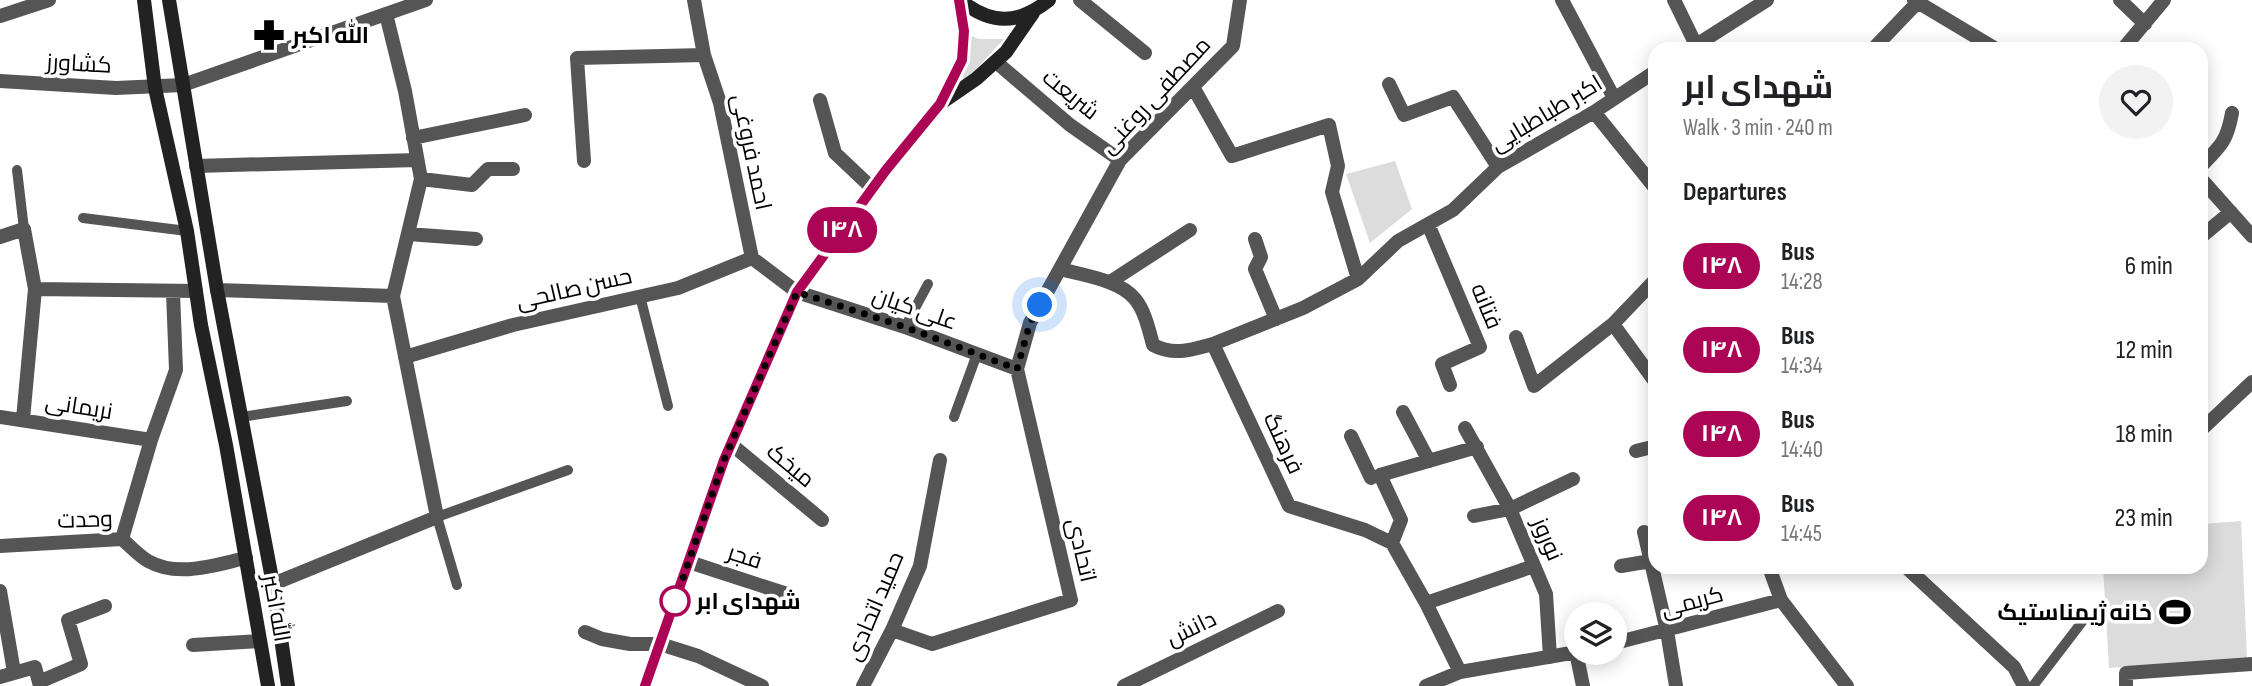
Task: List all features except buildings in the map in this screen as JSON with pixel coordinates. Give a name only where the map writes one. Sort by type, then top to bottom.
[{"type":"main road","name":"الله اکبر","points":[[144,0],[155,88],[187,231],[268,686]]},
{"type":"main road","name":"الله اکبر","points":[[169,0],[217,290],[273,584],[288,686]]},
{"type":"main road","points":[[960,0],[975,12],[993,19],[1014,19],[1033,13]]},
{"type":"main road","points":[[645,686],[732,444],[797,292],[872,188],[940,104],[962,60],[964,31],[960,0]]},
{"type":"main road","points":[[940,104],[996,62],[1033,13],[1049,0]]},
{"type":"street","points":[[0,16],[47,0]]},
{"type":"street","name":"کشاورز","points":[[0,81],[116,88],[183,85],[426,0]]},
{"type":"street","name":"احمد فروغی","points":[[694,0],[704,55],[720,103],[752,258]]},
{"type":"street","points":[[1080,0],[1145,53]]},
{"type":"street","name":"مصطفی روغنی","points":[[1017,369],[1030,323],[1120,160],[1233,46],[1240,0]]},
{"type":"street","points":[[1562,0],[1614,98]]},
{"type":"street","points":[[1674,0],[1691,42]]},
{"type":"street","points":[[1701,42],[1767,0]]},
{"type":"street","points":[[2120,0],[2145,24]]},
{"type":"street","points":[[2129,42],[2164,0]]},
{"type":"street","points":[[1879,42],[1915,1],[1984,42]]},
{"type":"street","points":[[273,584],[437,517],[393,296],[421,179],[386,14]]},
{"type":"street","points":[[584,161],[577,58],[704,55]]},
{"type":"street","name":"شریعت","points":[[996,62],[1070,125],[1120,160]]},
{"type":"street","name":"اکبر طباطبایی","points":[[1213,344],[1303,308],[1357,279],[1398,241],[1453,210],[1498,167],[1594,112],[1648,76]]},
{"type":"street","points":[[1390,84],[1404,115],[1454,97],[1498,167]]},
{"type":"street","points":[[1193,87],[1232,156],[1329,125],[1338,166],[1332,192],[1357,279]]},
{"type":"street","points":[[820,100],[835,153],[872,188]]},
{"type":"street","points":[[1594,112],[1648,179]]},
{"type":"street","points":[[2208,159],[2228,135],[2232,113]]},
{"type":"street","points":[[413,138],[525,116]]},
{"type":"street","points":[[197,166],[417,160]]},
{"type":"street","points":[[421,179],[472,185],[488,169],[513,169]]},
{"type":"street","points":[[2208,187],[2252,236]]},
{"type":"street","points":[[2208,231],[2231,212]]},
{"type":"street","name":"فتانه","points":[[1428,224],[1480,347],[1442,364],[1450,385]]},
{"type":"street","points":[[0,237],[24,229],[34,289],[23,419]]},
{"type":"street","points":[[1110,282],[1190,230]]},
{"type":"street","points":[[408,234],[476,239]]},
{"type":"street","points":[[1255,239],[1261,257],[1255,269],[1276,319]]},
{"type":"street","points":[[752,258],[797,292]]},
{"type":"street","name":"حسن صالحی","points":[[405,357],[513,325],[678,288],[752,258]]},
{"type":"street","points":[[1060,269],[1110,282],[1135,298],[1145,318],[1153,345],[1166,352],[1184,352],[1213,344]]},
{"type":"street","points":[[1516,337],[1534,386],[1614,324],[1648,288]]},
{"type":"street","points":[[34,289],[196,291]]},
{"type":"street","points":[[217,290],[393,296]]},
{"type":"street","points":[[122,539],[151,440],[176,370],[173,292]]},
{"type":"street","name":"علی کیان","points":[[797,292],[905,327],[1017,369]]},
{"type":"street","points":[[1614,324],[1648,372]]},
{"type":"street","name":"فرهنگ","points":[[1213,344],[1289,506],[1365,530],[1392,543]]},
{"type":"street","name":"اتحادی","points":[[892,630],[932,644],[1070,600],[1017,369]]},
{"type":"street","points":[[2208,423],[2252,382]]},
{"type":"street","points":[[1403,412],[1429,461]]},
{"type":"street","name":"نریمانی","points":[[0,417],[151,440]]},
{"type":"street","name":"نوروز","points":[[1465,428],[1510,509],[1546,593],[1550,657]]},
{"type":"street","points":[[1351,436],[1370,478],[1401,520],[1392,543],[1460,671]]},
{"type":"street","name":"میخک","points":[[732,444],[822,520]]},
{"type":"street","points":[[1370,478],[1477,447]]},
{"type":"street","points":[[1636,451],[1648,448]]},
{"type":"street","name":"حمید اتحادی","points":[[863,686],[892,630],[919,566],[940,460]]},
{"type":"street","points":[[1474,516],[1510,509],[1573,479]]},
{"type":"street","points":[[1644,532],[1648,549]]},
{"type":"street","name":"وحدت","points":[[0,546],[122,539],[145,559],[162,568],[190,570],[246,558]]},
{"type":"street","name":"فجر","points":[[689,562],[788,594]]},
{"type":"street","points":[[1621,566],[1648,562]]},
{"type":"street","points":[[1426,603],[1534,566]]},
{"type":"street","points":[[1654,574],[1676,686]]},
{"type":"street","points":[[1772,574],[1781,600],[1847,686]]},
{"type":"street","points":[[1914,574],[2014,667],[2024,686]]},
{"type":"street","points":[[0,591],[7,674],[35,667],[40,684],[81,664],[68,620],[104,606]]},
{"type":"street","name":"کریمی","points":[[1627,640],[1781,600]]},
{"type":"street","name":"دانش","points":[[1124,686],[1278,611]]},
{"type":"street","points":[[585,632],[602,639],[630,644],[660,644],[698,656],[762,686]]},
{"type":"street","points":[[193,645],[260,641]]},
{"type":"street","points":[[1426,686],[1460,671],[1564,654]]},
{"type":"street","points":[[2126,686],[2126,673],[2252,664]]},
{"type":"street","points":[[1579,665],[1583,686]]},
{"type":"street","points":[[1154,671],[1159,686]]},
{"type":"lane","points":[[17,170],[24,229]]},
{"type":"lane","points":[[83,218],[187,231]]},
{"type":"lane","points":[[905,327],[928,284]]},
{"type":"lane","points":[[640,296],[668,407]]},
{"type":"lane","points":[[954,417],[977,354]]},
{"type":"lane","points":[[241,417],[348,401]]},
{"type":"lane","points":[[457,585],[437,517],[568,470]]},
{"type":"lane","points":[[2034,686],[2085,618]]},
{"type":"shaded area","points":[[969,35],[979,39],[1004,39],[962,84]]},
{"type":"shaded area","points":[[1395,161],[1412,209],[1370,243],[1346,174]]},
{"type":"shaded area","name":"خانه ژیمناستیک","points":[[2241,521],[2247,658],[2109,668],[2103,574],[2208,574],[2208,524]]},
{"type":"bus line","name":"۱۴۸","points":[[645,686],[724,460],[797,292],[886,170],[940,104],[962,60],[964,31],[959,0]]},
{"type":"place","name":"الله اکبر","points":[[269,35]]},
{"type":"place","name":"شهدای ابر","points":[[675,601]]},
{"type":"place","name":"خانه ژیمناستیک","points":[[2175,612]]},
{"type":"route","points":[[675,601],[724,460],[797,292],[905,327],[1017,369],[1030,323],[1040,305]]}]
